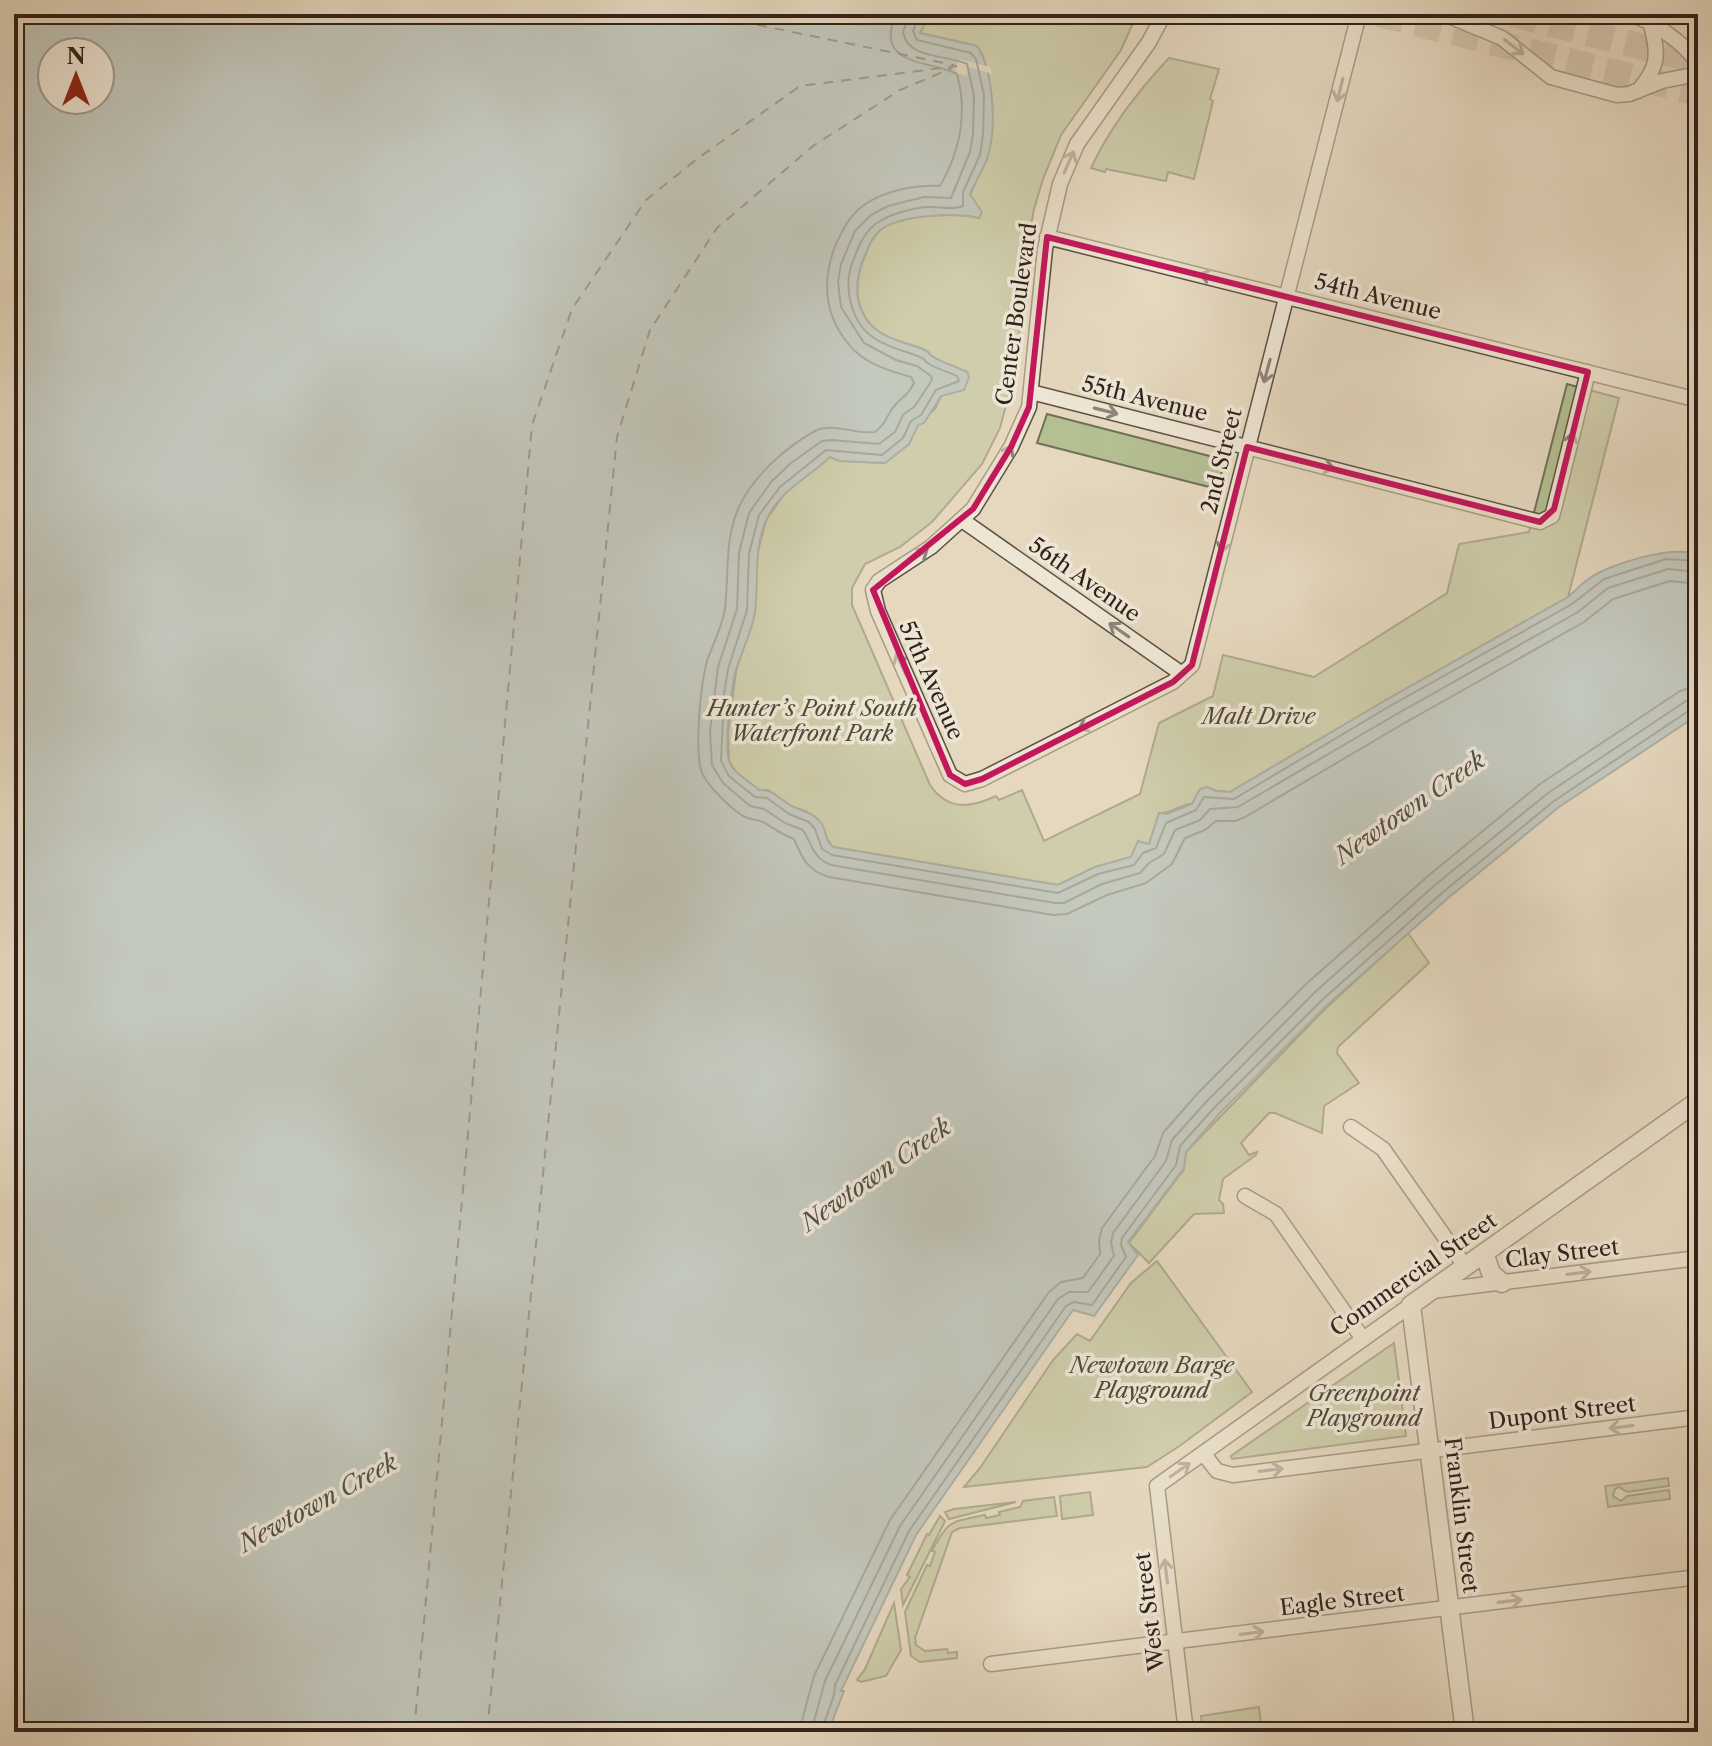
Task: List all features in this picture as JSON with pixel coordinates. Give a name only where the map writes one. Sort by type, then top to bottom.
[{"type":"street","name":"Center Boulevard","points":[[873,590],[879,581],[931,547],[973,509],[1011,447],[1029,407],[1047,237],[1060,184],[1077,144],[1149,42],[1164,14]]},
{"type":"street","name":"2nd Street","points":[[1182,674],[1192,663],[1359,14]]},
{"type":"street","points":[[1444,14],[1502,38],[1551,77],[1617,95],[1698,74]]},
{"type":"street","points":[[1630,14],[1687,48],[1698,63]]},
{"type":"street","points":[[1638,91],[1651,75],[1657,58],[1651,24]]},
{"type":"street","name":"54th Avenue","points":[[1047,237],[1698,400]]},
{"type":"street","points":[[1248,447],[1540,522],[1552,516],[1588,372]]},
{"type":"street","name":"55th Avenue","points":[[1031,392],[1248,447]]},
{"type":"street","name":"56th Avenue","points":[[962,520],[1182,674]]},
{"type":"street","name":"57th Avenue","points":[[873,590],[878,611],[950,775],[960,783],[982,779],[1173,682],[1182,674]]},
{"type":"street","name":"Commercial Street","points":[[1157,1486],[1698,1102]]},
{"type":"street","points":[[1351,1127],[1383,1149],[1465,1266]]},
{"type":"street","points":[[1245,1196],[1276,1214],[1363,1339]]},
{"type":"street","points":[[1484,1253],[1491,1273],[1502,1283]]},
{"type":"street","name":"Clay Street","points":[[1431,1291],[1698,1258]]},
{"type":"street","name":"Franklin Street","points":[[1411,1305],[1465,1732]]},
{"type":"street","name":"Dupont Street","points":[[1203,1453],[1217,1471],[1233,1475],[1698,1417]]},
{"type":"street","name":"West Street","points":[[1157,1486],[1186,1732]]},
{"type":"street","name":"Eagle Street","points":[[991,1664],[1698,1577]]},
{"type":"highlighted area","points":[[1047,237],[1588,372],[1554,509],[1540,522],[1247,447],[1192,665],[1173,682],[982,779],[965,784],[950,775],[873,590],[973,509],[1011,447],[1029,407]]},
{"type":"green space","name":"Hunter’s Point South Waterfront Park","points":[[929,14],[1137,14],[1121,50],[1061,135],[1043,179],[1027,247],[1016,368],[1000,428],[982,464],[932,522],[900,547],[865,564],[852,588],[852,605],[930,785],[944,799],[968,805],[996,796],[999,800],[1022,790],[1044,841],[1140,794],[1159,723],[1213,696],[1223,655],[1314,677],[1447,593],[1459,544],[1529,532],[1567,384],[1619,398],[1568,597],[1230,792],[1207,787],[1200,789],[1192,804],[1159,813],[1149,845],[1136,847],[1131,857],[1095,867],[1058,885],[833,847],[806,811],[793,807],[768,790],[759,790],[736,772],[729,761],[728,732],[736,671],[755,610],[757,555],[766,520],[785,493],[830,457],[839,461],[885,463],[909,444],[918,424],[935,409],[941,396],[967,372],[923,349],[894,340],[878,331],[863,314],[858,294],[862,263],[873,239],[883,228],[904,220],[931,216],[979,218],[970,195],[987,157],[989,78],[977,46],[920,33]]},
{"type":"green space","points":[[1169,58],[1219,69],[1194,179],[1168,172],[1166,181],[1091,168],[1126,110]]},
{"type":"green space","points":[[1047,414],[1225,460],[1217,489],[1037,443]]},
{"type":"green space","points":[[1408,933],[1429,963],[1338,1047],[1337,1053],[1359,1083],[1324,1106],[1322,1133],[1269,1113],[1241,1143],[1249,1155],[1257,1152],[1256,1155],[1223,1179],[1219,1200],[1224,1213],[1194,1214],[1149,1263],[1129,1243],[1184,1169],[1186,1152],[1325,1009]]},
{"type":"green space","name":"Newtown Barge Playground","points":[[1157,1261],[1252,1392],[1147,1467],[964,1487],[1053,1360],[1077,1334],[1090,1341],[1131,1283]]},
{"type":"green space","name":"Greenpoint Playground","points":[[1394,1343],[1406,1436],[1232,1459],[1231,1456]]},
{"type":"green space","points":[[1668,1478],[1669,1486],[1627,1492],[1619,1487],[1613,1496],[1621,1501],[1627,1496],[1669,1490],[1670,1499],[1608,1507],[1605,1486]]},
{"type":"green space","points":[[1090,1492],[1093,1515],[1062,1519],[1060,1496]]},
{"type":"green space","points":[[1054,1497],[1057,1516],[960,1528],[952,1532],[915,1638],[916,1645],[925,1651],[947,1649],[948,1653],[957,1652],[957,1658],[920,1662],[911,1656],[905,1612],[927,1565],[930,1566],[935,1552],[932,1551],[947,1527],[965,1519],[1000,1515],[999,1512],[1020,1507],[1023,1501]]},
{"type":"green space","points":[[1016,1502],[949,1519],[945,1512],[954,1509]]},
{"type":"green space","points":[[940,1516],[945,1521],[903,1605],[901,1589],[910,1577],[907,1575],[927,1534]]},
{"type":"green space","points":[[894,1603],[901,1650],[886,1676],[861,1682],[857,1680],[865,1669]]},
{"type":"green space","points":[[1259,1707],[1262,1732],[1203,1732],[1201,1716]]},
{"type":"water","name":"Newtown Creek","points":[[14,14],[929,14],[920,33],[977,46],[987,71],[993,117],[987,159],[970,194],[982,212],[979,218],[931,216],[904,220],[883,228],[869,246],[857,284],[863,314],[878,331],[928,352],[967,372],[969,377],[964,390],[941,396],[924,423],[918,425],[909,444],[885,463],[839,461],[830,457],[778,501],[762,532],[755,612],[734,678],[728,730],[731,765],[759,790],[774,794],[789,805],[816,817],[833,847],[1058,885],[1095,867],[1131,857],[1138,841],[1149,844],[1159,813],[1167,814],[1192,804],[1200,789],[1207,787],[1230,792],[1568,597],[1597,574],[1641,557],[1673,552],[1698,555],[1698,715],[1559,807],[1447,899],[1326,1006],[1219,1114],[1186,1152],[1184,1168],[1128,1242],[1138,1255],[1094,1316],[1073,1310],[916,1535],[841,1691],[844,1691],[828,1732],[14,1732]]},
{"type":"pier","points":[[959,59],[990,67],[992,74],[969,67],[967,76],[955,73]]},
{"type":"ferry route","points":[[704,14],[954,65]]},
{"type":"ferry route","points":[[414,1732],[532,425],[572,309],[646,200],[697,159],[800,86],[957,66]]},
{"type":"ferry route","points":[[487,1732],[617,437],[650,330],[717,228],[813,146],[900,90],[952,68]]},
{"type":"tunnel","points":[[1378,14],[1698,93]]},
{"type":"tunnel","points":[[1512,14],[1698,61]]},
{"type":"park label","name":"Malt Drive","points":[[1259,716]]}]
